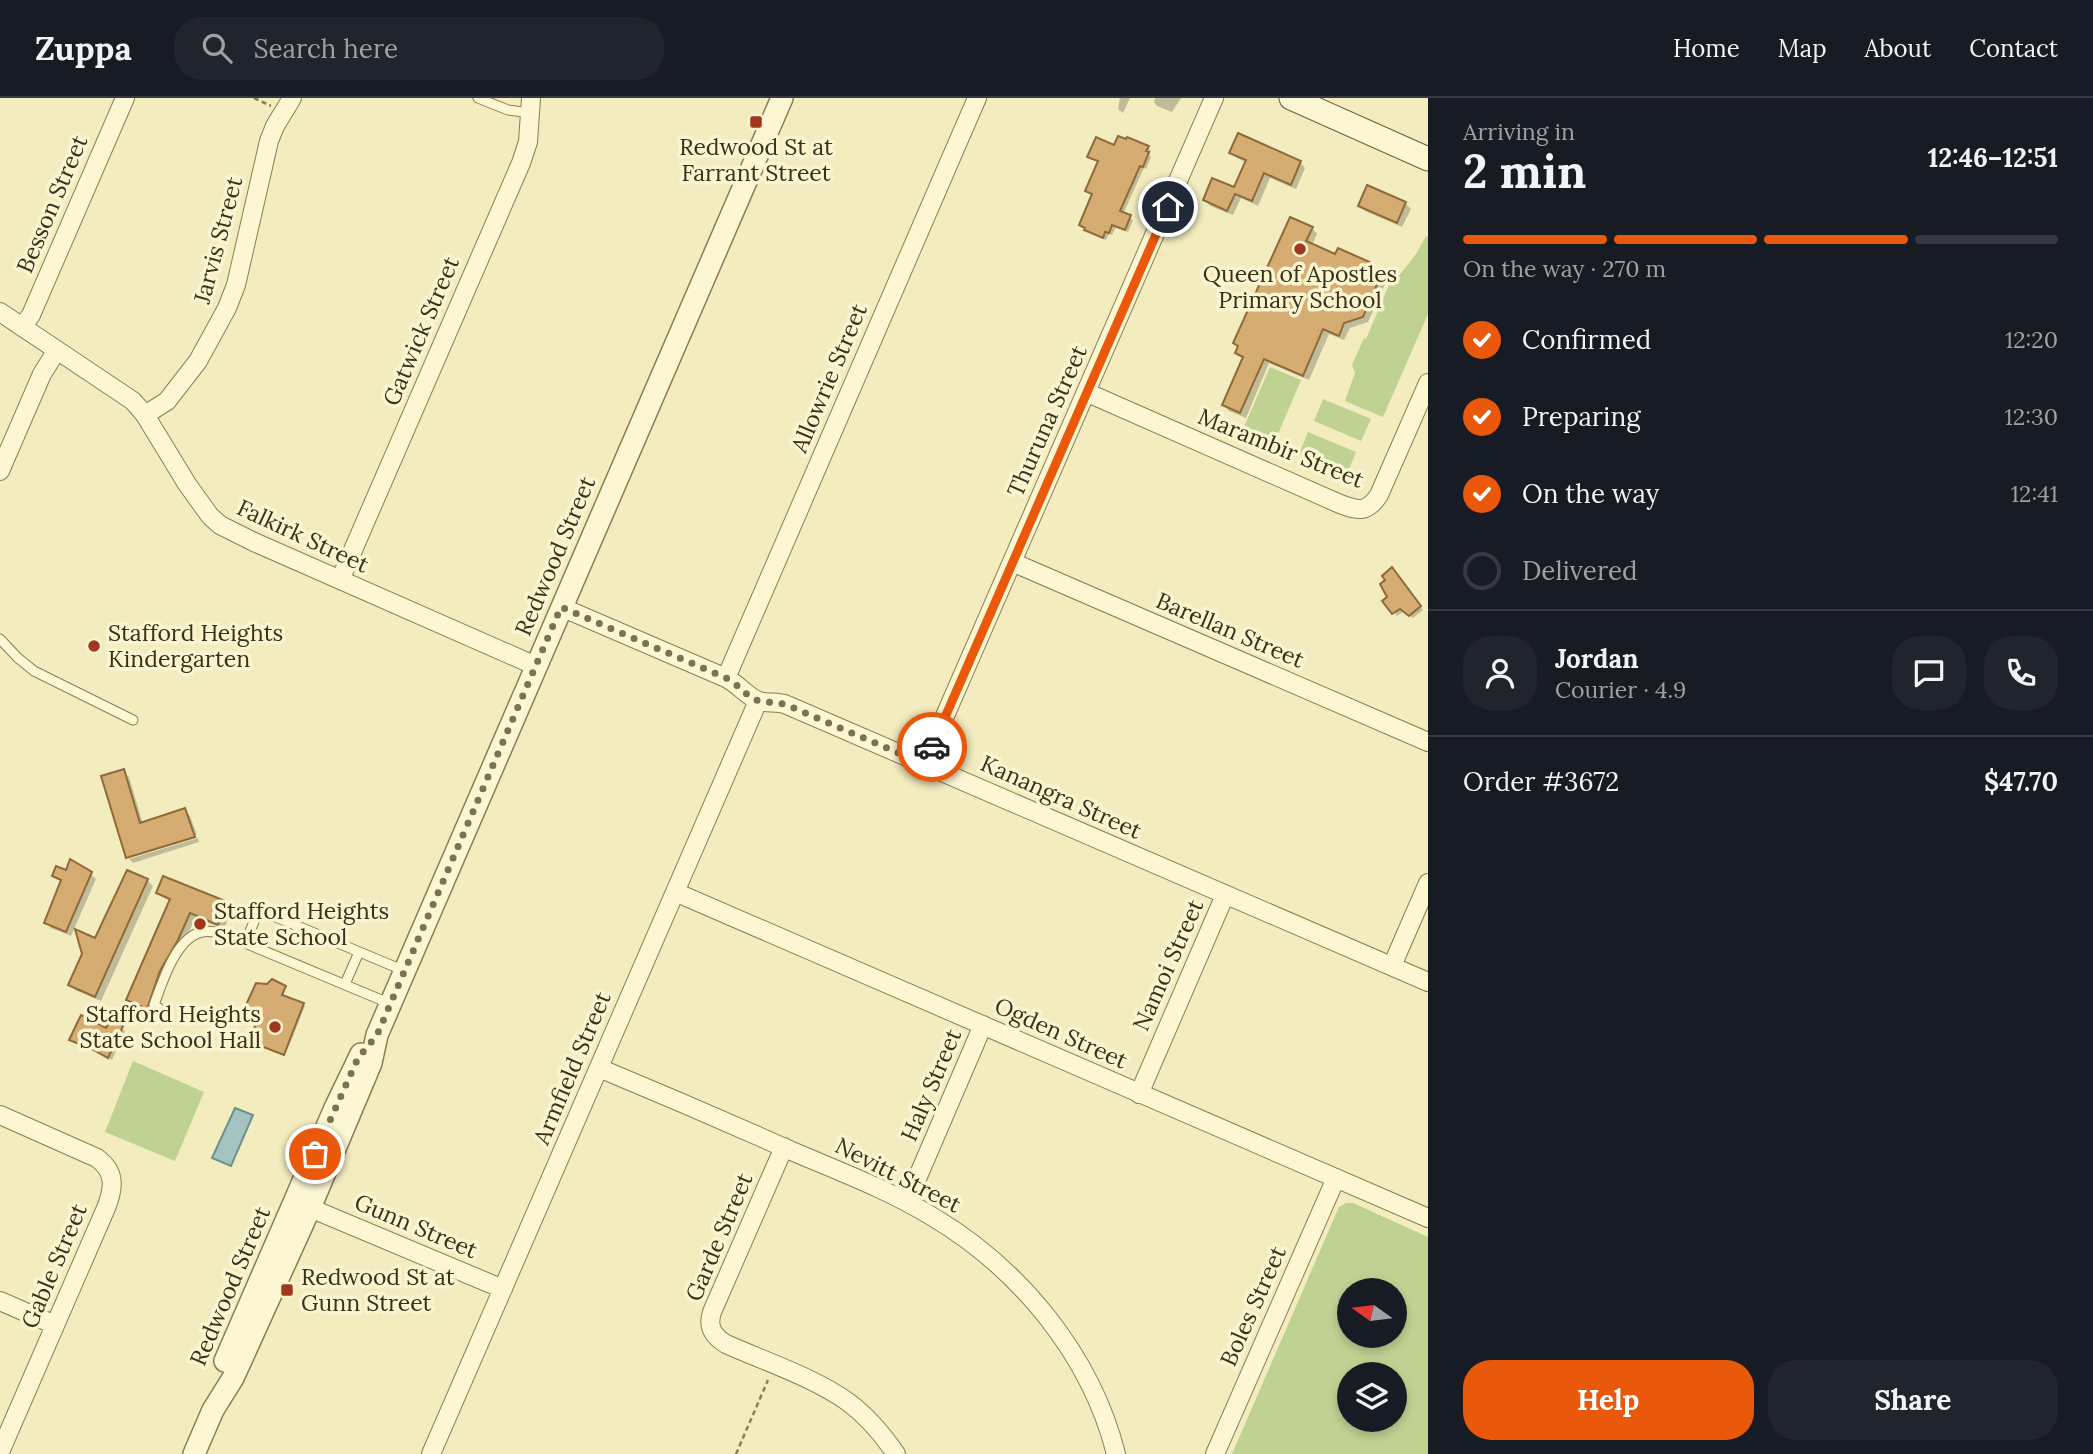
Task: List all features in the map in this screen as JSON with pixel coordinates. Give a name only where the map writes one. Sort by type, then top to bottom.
[{"type":"main road","points":[[1291,98],[1428,159]]},
{"type":"street","name":"Besson Street","points":[[22,327],[31,315],[125,98]]},
{"type":"street","name":"Jarvis Street","points":[[145,415],[167,401],[198,361],[227,308],[236,285],[269,141],[292,98]]},
{"type":"street","name":"Redwood Street","points":[[194,1454],[213,1410],[233,1378],[310,1208],[371,1063],[377,1035],[782,98]]},
{"type":"street","name":"Allowrie Street","points":[[726,678],[977,98]]},
{"type":"street","name":"Thuruna Street","points":[[924,764],[1214,98]]},
{"type":"street","name":"Gatwick Street","points":[[340,580],[521,163],[528,142],[531,105]]},
{"type":"street","name":"Falkirk Street","points":[[0,313],[133,401],[145,415],[199,502],[220,525],[536,666]]},
{"type":"street","points":[[0,471],[42,374],[57,350]]},
{"type":"street","name":"Marambir Street","points":[[1087,393],[1340,504],[1360,510],[1371,506],[1379,495],[1428,383]]},
{"type":"street","name":"Barellan Street","points":[[1012,562],[1428,742]]},
{"type":"street","name":"Kanangra Street","points":[[561,607],[726,678],[758,701],[776,701],[787,705],[1428,982]]},
{"type":"street","name":"Armfield Street","points":[[432,1454],[758,701]]},
{"type":"street","points":[[1392,966],[1428,883]]},
{"type":"street","name":"Ogden Street","points":[[675,892],[1428,1218]]},
{"type":"street","name":"Namoi Street","points":[[1139,1094],[1226,895]]},
{"type":"street","name":"Haly Street","points":[[907,1202],[983,1025]]},
{"type":"street","name":"Redwood Street","points":[[213,1410],[220,1372],[335,1108],[358,1058],[377,1035]]},
{"type":"street","name":"Nevitt Street","points":[[599,1068],[907,1202],[972,1243],[1007,1273],[1045,1315],[1078,1361],[1110,1430],[1116,1454]]},
{"type":"street","name":"Gable Street","points":[[0,1115],[97,1158],[109,1169],[113,1183],[110,1199],[0,1452]]},
{"type":"street","name":"Garde Street","points":[[784,1147],[712,1312],[711,1331],[722,1341],[815,1383],[848,1402],[876,1428],[896,1454]]},
{"type":"street","name":"Boles Street","points":[[1215,1454],[1336,1178]]},
{"type":"street","name":"Gunn Street","points":[[310,1208],[503,1289]]},
{"type":"street","points":[[0,1301],[55,1325]]},
{"type":"lane","points":[[478,98],[508,110],[531,105]]},
{"type":"lane","points":[[0,639],[34,671],[133,720]]},
{"type":"lane","points":[[245,943],[259,911],[405,971]]},
{"type":"lane","points":[[159,1009],[154,1005],[179,948],[191,936],[204,931],[226,934],[391,1003]]},
{"type":"lane","points":[[345,984],[359,952]]},
{"type":"path","points":[[736,1454],[769,1377]]},
{"type":"green space","points":[[1426,236],[1428,314],[1383,417],[1345,401],[1355,373],[1352,365],[1389,285],[1416,254]]},
{"type":"green space","points":[[1270,367],[1301,380],[1275,441],[1244,427]]},
{"type":"green space","points":[[1323,399],[1371,419],[1361,441],[1314,421]]},
{"type":"green space","points":[[1308,432],[1356,452],[1347,474],[1299,454]]},
{"type":"green space","points":[[133,1061],[204,1092],[175,1161],[105,1132]]},
{"type":"green space","points":[[1353,1203],[1428,1237],[1428,1454],[1232,1454],[1339,1207]]},
{"type":"water","points":[[235,1108],[253,1115],[231,1166],[212,1158]]},
{"type":"building","points":[[1238,133],[1301,161],[1291,185],[1264,173],[1252,201],[1235,194],[1227,211],[1203,200],[1212,178],[1234,187],[1246,160],[1229,153]]},
{"type":"building","points":[[1118,136],[1149,146],[1146,151],[1149,152],[1120,211],[1131,215],[1125,230],[1112,225],[1103,238],[1079,225],[1092,194],[1085,191],[1098,161],[1087,157],[1096,137],[1114,145]]},
{"type":"building","points":[[1367,185],[1406,202],[1397,223],[1358,206]]},
{"type":"building","points":[[1290,217],[1313,227],[1306,241],[1335,254],[1338,248],[1374,264],[1371,271],[1381,275],[1363,317],[1344,323],[1339,336],[1323,329],[1303,376],[1264,359],[1240,413],[1222,405],[1243,357],[1235,353],[1238,346],[1233,343]]},
{"type":"building","points":[[1392,567],[1421,606],[1409,616],[1400,609],[1392,614],[1382,601],[1387,597],[1380,584],[1385,580],[1382,576]]},
{"type":"building","points":[[124,769],[140,823],[185,808],[195,837],[126,858],[101,776]]},
{"type":"building","points":[[70,859],[92,872],[66,932],[44,923],[61,880],[52,876],[56,866],[66,870]]},
{"type":"building","points":[[127,870],[148,879],[95,997],[68,985],[82,954],[75,929],[95,938]]},
{"type":"building","points":[[163,876],[228,902],[218,925],[190,913],[160,971],[147,1009],[126,1000],[170,899],[156,893]]},
{"type":"building","name":"Stafford Heights State School Hall","points":[[272,979],[286,986],[282,995],[304,1003],[284,1055],[248,1041],[261,1013],[245,1007],[256,983],[267,984]]},
{"type":"building","points":[[81,1015],[106,1028],[110,1021],[123,1026],[108,1058],[83,1044],[69,1040]]},
{"type":"way so far","points":[[315,1154],[358,1058],[377,1035],[561,607],[726,678],[755,699],[787,705],[924,764],[932,747]]},
{"type":"place","name":"Redwood St at Farrant Street","points":[[756,122]]},
{"type":"place","name":"Queen of Apostles Primary School","points":[[1300,249]]},
{"type":"place","name":"Stafford Heights Kindergarten","points":[[94,646]]},
{"type":"place","name":"Stafford Heights State School","points":[[200,924]]},
{"type":"place","name":"Stafford Heights State School Hall","points":[[275,1027]]},
{"type":"place","name":"Redwood St at Gunn Street","points":[[287,1290]]},
{"type":"route","points":[[932,747],[1052,467],[1168,207]]}]
